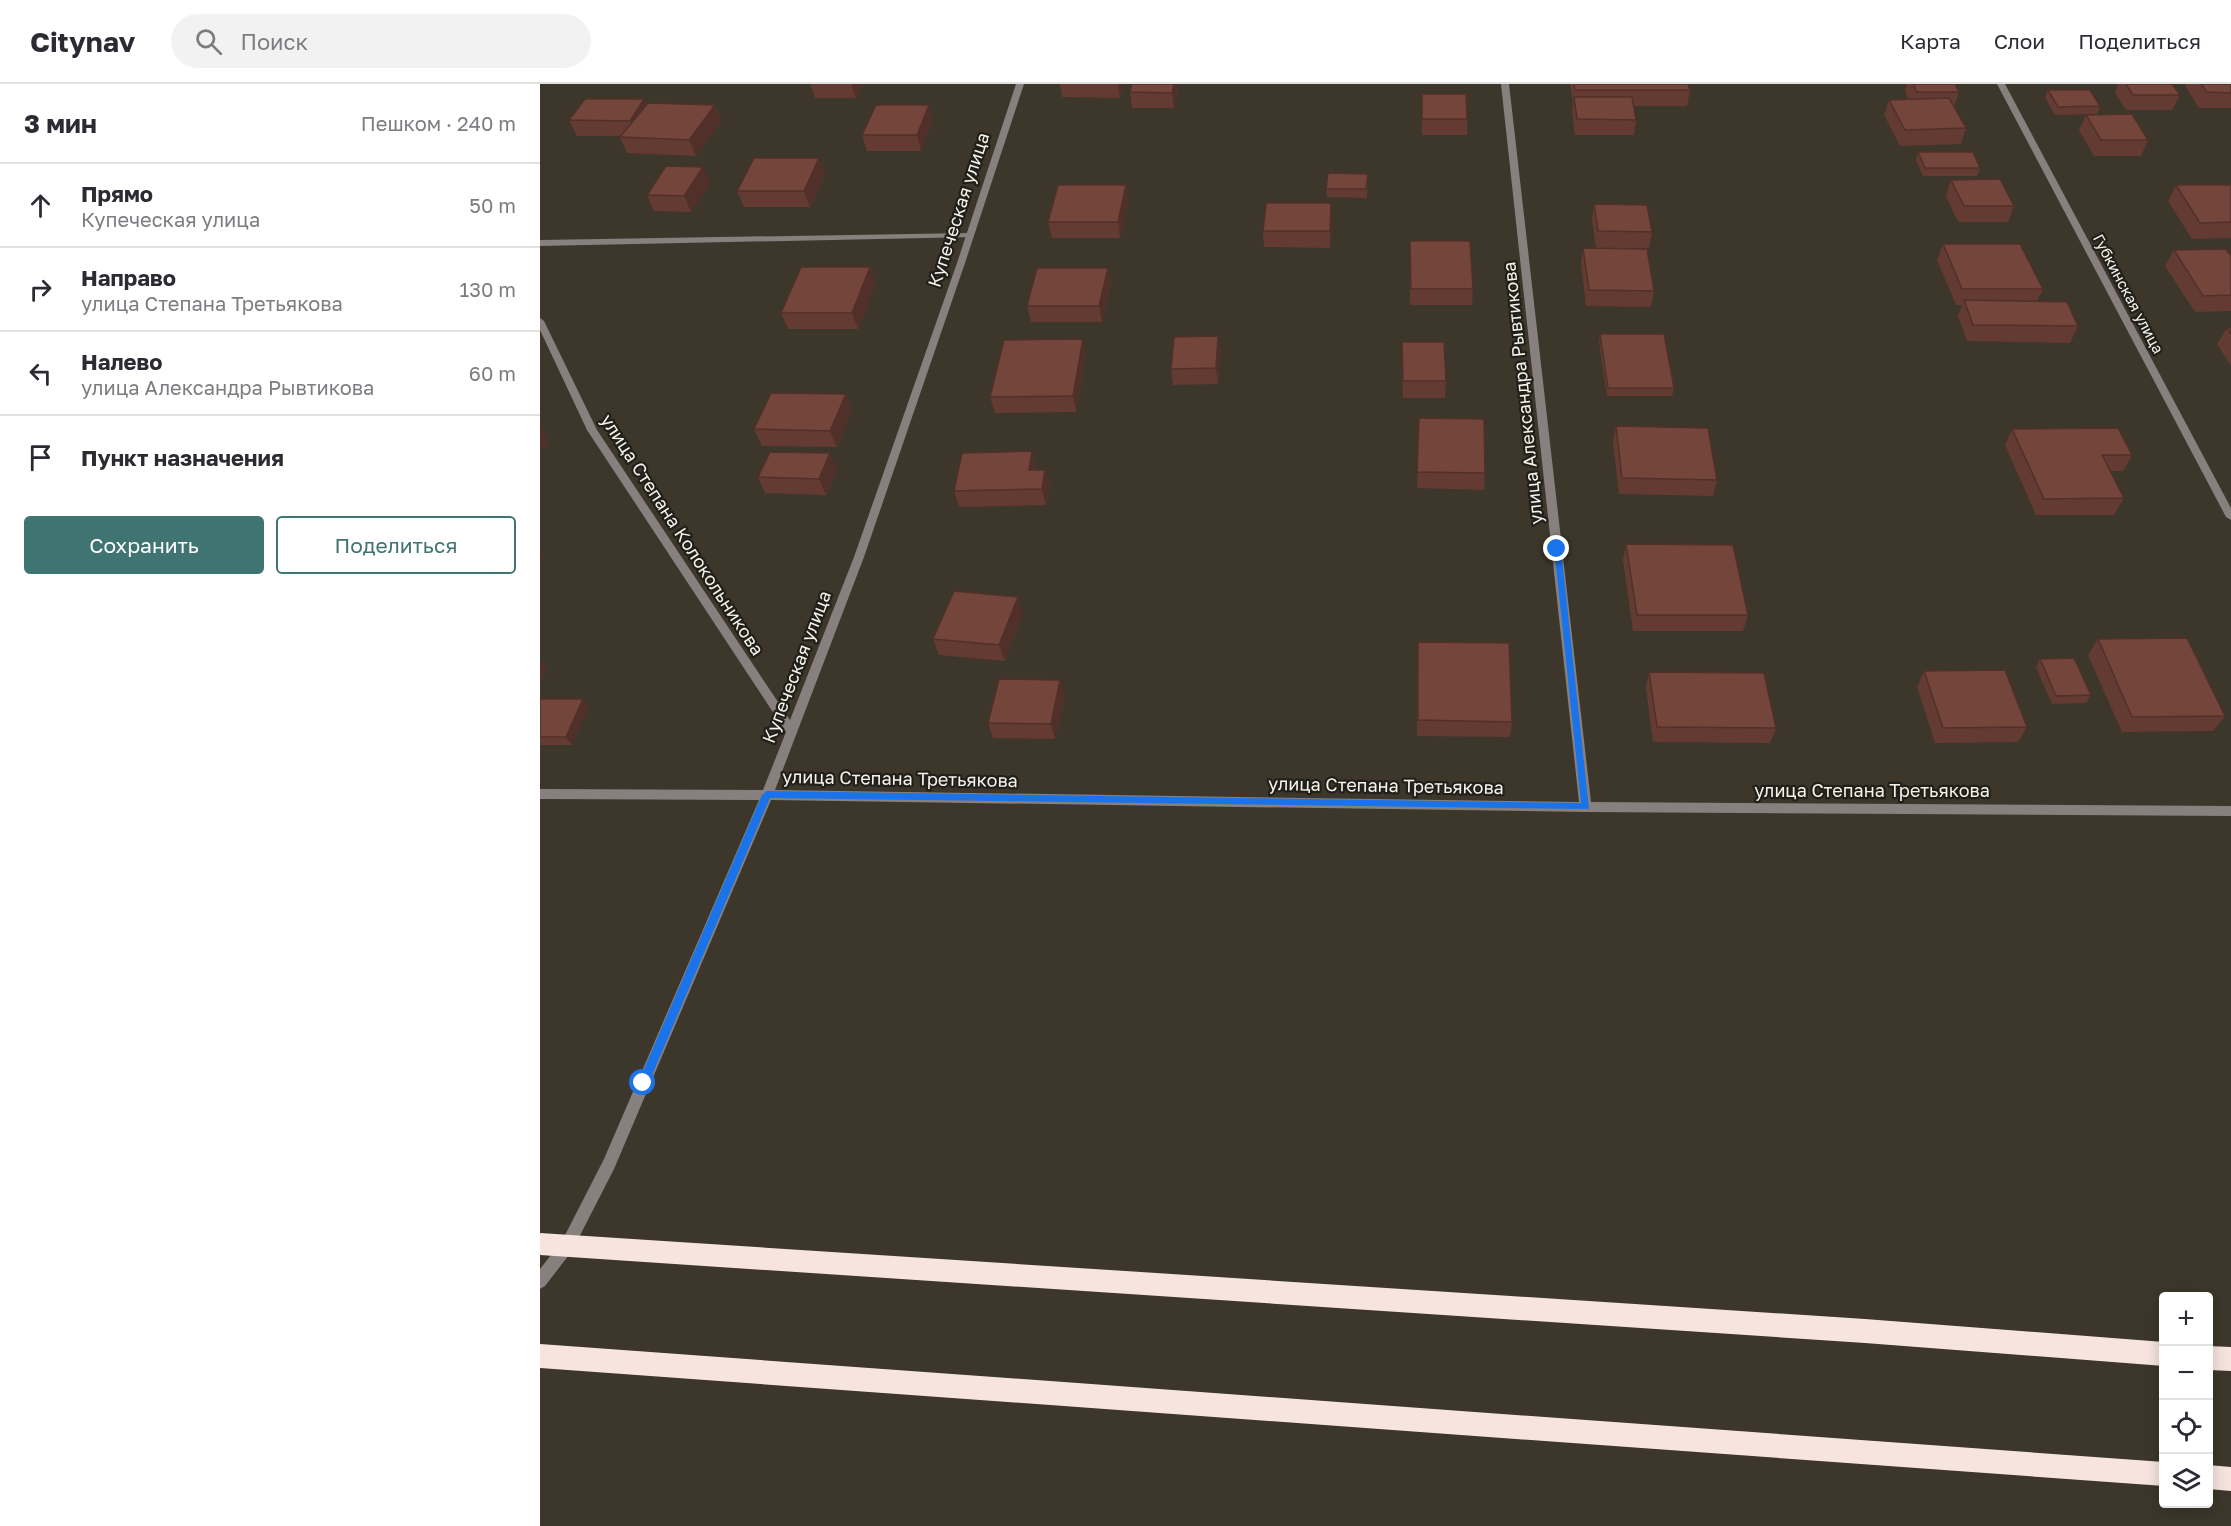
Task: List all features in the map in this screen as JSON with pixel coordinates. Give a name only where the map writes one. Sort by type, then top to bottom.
[{"type":"highway","points":[[540,1244],[1841,1329],[2159,1354]]},
{"type":"highway","points":[[540,1356],[2159,1474]]},
{"type":"highway","points":[[2213,1358],[2231,1359]]},
{"type":"highway","points":[[2213,1477],[2231,1479]]},
{"type":"street","name":"Купеческая улица","points":[[540,1281],[567,1246],[609,1164],[767,795],[860,557],[1020,84]]},
{"type":"street","name":"улица Александра Рывтикова","points":[[1505,84],[1586,807]]},
{"type":"street","name":"Губкинская улица","points":[[2001,84],[2231,517]]},
{"type":"street","points":[[540,243],[970,235]]},
{"type":"street","name":"улица Степана Колокольникова","points":[[540,321],[592,430],[791,730]]},
{"type":"street","name":"улица Степана Третьякова","points":[[540,794],[767,795],[1586,807],[2231,811]]},
{"type":"building","points":[[1132,84],[1174,84],[1172,93],[1130,92]]},
{"type":"building","points":[[1574,84],[1688,84],[1690,90],[1575,90]]},
{"type":"building","points":[[1913,84],[1955,84],[1959,92],[1917,92]]},
{"type":"building","points":[[2126,84],[2172,84],[2180,95],[2133,95]]},
{"type":"building","points":[[2201,84],[2231,84],[2231,93],[2207,92]]},
{"type":"building","points":[[2048,90],[2090,90],[2100,106],[2058,107]]},
{"type":"building","points":[[1422,94],[1466,94],[1467,119],[1422,119]]},
{"type":"building","points":[[1574,97],[1632,97],[1636,120],[1577,119]]},
{"type":"building","points":[[1949,98],[1966,128],[1905,130],[1889,100]]},
{"type":"building","points":[[585,99],[644,99],[630,121],[569,120]]},
{"type":"building","points":[[648,103],[715,105],[689,140],[620,137]]},
{"type":"building","points":[[876,105],[929,105],[917,135],[862,135]]},
{"type":"building","points":[[2132,114],[2148,140],[2101,140],[2086,115]]},
{"type":"building","points":[[1918,152],[1973,152],[1980,168],[1925,168]]},
{"type":"building","points":[[754,158],[819,158],[804,191],[737,191]]},
{"type":"building","points":[[666,166],[703,167],[684,196],[647,195]]},
{"type":"building","points":[[1328,173],[1368,174],[1366,189],[1326,189]]},
{"type":"building","points":[[2000,179],[2014,206],[1964,206],[1951,180]]},
{"type":"building","points":[[1058,185],[1126,185],[1118,222],[1048,222]]},
{"type":"building","points":[[2176,185],[2231,185],[2231,222],[2200,223]]},
{"type":"building","points":[[1266,203],[1331,203],[1330,231],[1263,231]]},
{"type":"building","points":[[1594,204],[1647,205],[1652,232],[1598,231]]},
{"type":"building","points":[[1410,241],[1470,241],[1473,289],[1411,289]]},
{"type":"building","points":[[1943,244],[2020,244],[2043,289],[1962,289]]},
{"type":"building","points":[[1583,248],[1647,249],[1654,291],[1589,290]]},
{"type":"building","points":[[2226,249],[2231,256],[2231,295],[2203,296],[2174,250]]},
{"type":"building","points":[[801,267],[870,267],[852,313],[781,313]]},
{"type":"building","points":[[1037,268],[1108,268],[1099,306],[1027,306]]},
{"type":"building","points":[[1964,300],[2067,302],[2078,326],[1973,325]]},
{"type":"building","points":[[1600,334],[1664,334],[1674,388],[1608,388]]},
{"type":"building","points":[[1218,336],[1216,368],[1171,369],[1174,337]]},
{"type":"building","points":[[1083,339],[1073,396],[990,397],[1004,340]]},
{"type":"building","points":[[1402,342],[1444,342],[1446,381],[1403,381]]},
{"type":"building","points":[[771,393],[846,394],[830,431],[754,429]]},
{"type":"building","points":[[1419,418],[1484,419],[1485,473],[1417,472]]},
{"type":"building","points":[[1616,426],[1708,428],[1717,480],[1622,478]]},
{"type":"building","points":[[2118,428],[2132,455],[2102,455],[2124,498],[2044,499],[2012,429]]},
{"type":"building","points":[[1032,451],[1029,470],[1045,470],[1042,489],[954,491],[962,453]]},
{"type":"building","points":[[770,452],[830,453],[819,479],[758,477]]},
{"type":"building","points":[[1626,544],[1733,545],[1748,615],[1637,615]]},
{"type":"building","points":[[954,591],[1018,597],[999,645],[933,639]]},
{"type":"building","points":[[2187,638],[2225,716],[2132,717],[2098,639]]},
{"type":"building","points":[[1418,642],[1509,643],[1512,722],[1418,720]]},
{"type":"building","points":[[2074,658],[2091,695],[2056,696],[2040,659]]},
{"type":"building","points":[[2005,670],[2027,727],[1943,728],[1924,671]]},
{"type":"building","points":[[1649,672],[1764,673],[1776,728],[1657,727]]},
{"type":"building","points":[[999,679],[1060,680],[1051,724],[988,723]]},
{"type":"building","points":[[540,699],[583,699],[566,737],[540,737]]},
{"type":"route","points":[[643,1083],[767,795],[1586,807],[1557,549]]}]
